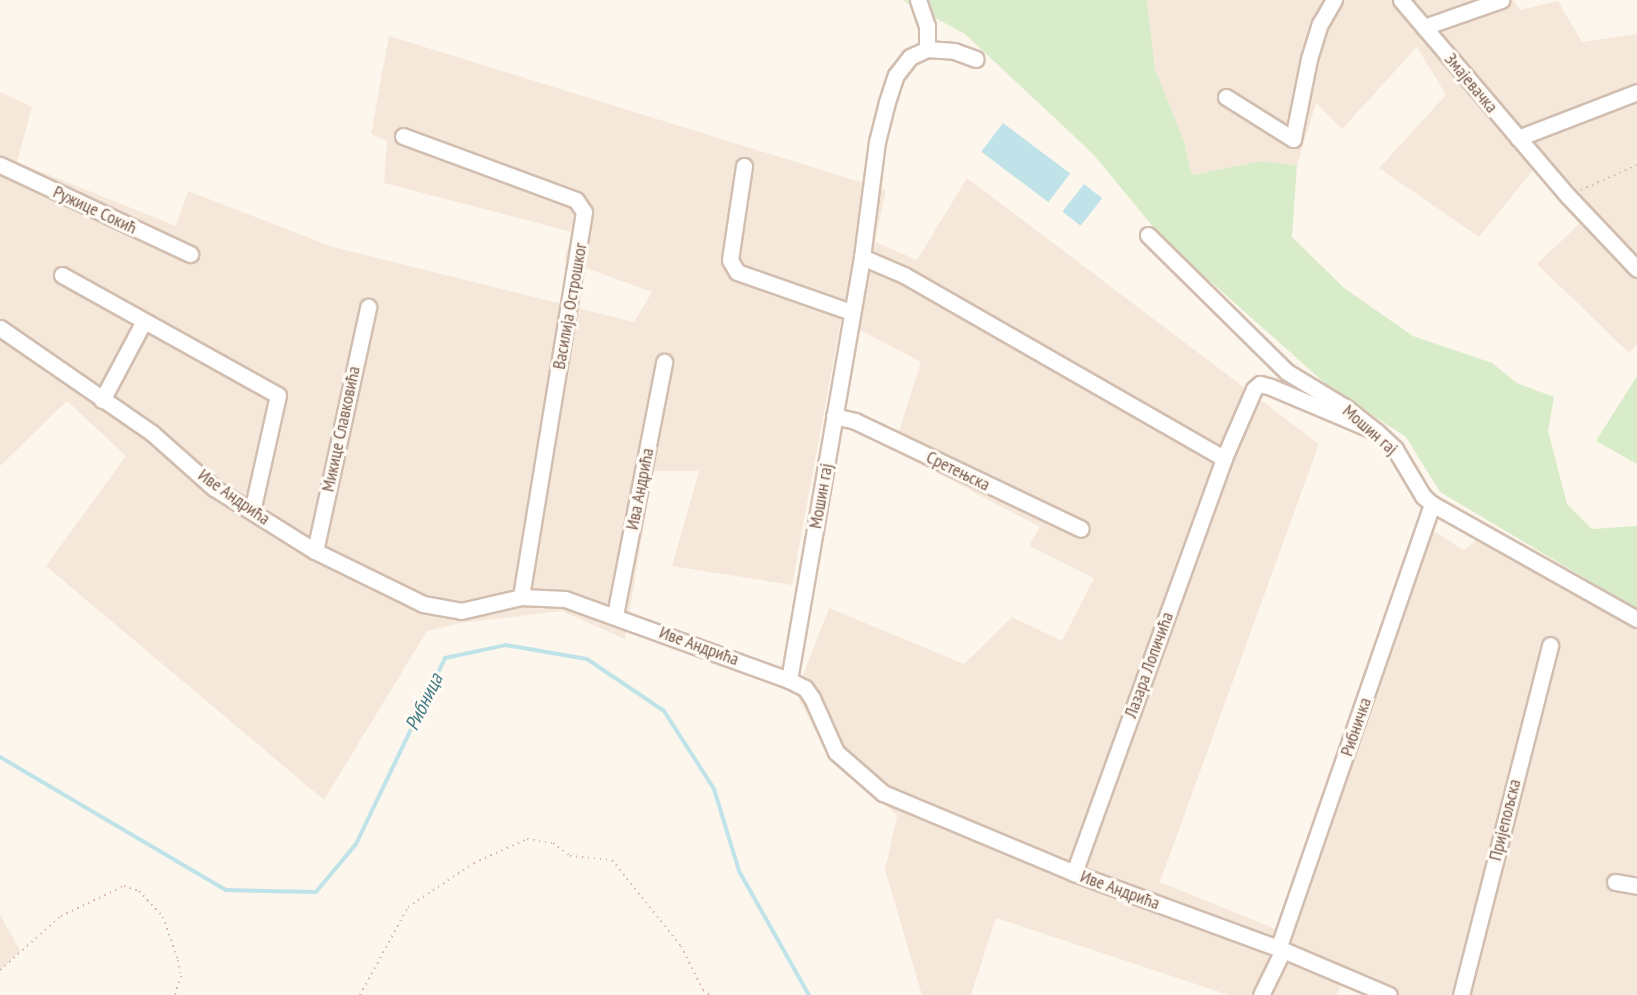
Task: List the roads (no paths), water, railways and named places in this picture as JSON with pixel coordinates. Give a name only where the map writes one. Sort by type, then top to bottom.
[{"type":"street","points":[[918,0],[927,26],[927,49],[954,51],[976,58]]},
{"type":"street","points":[[1226,97],[1293,139],[1309,59],[1320,24],[1334,0]]},
{"type":"street","name":"Змајевачка","points":[[1401,0],[1568,196],[1637,268]]},
{"type":"street","points":[[1424,27],[1501,0]]},
{"type":"street","name":"Мошин гај","points":[[789,680],[862,257],[877,142],[896,75],[910,57],[927,49]]},
{"type":"street","points":[[1518,138],[1637,92]]},
{"type":"street","name":"Василија Острошког","points":[[403,136],[576,200],[584,212],[521,597]]},
{"type":"street","name":"Ружице Сокић","points":[[0,165],[190,254]]},
{"type":"street","points":[[744,166],[730,260],[737,272],[851,312]]},
{"type":"street","name":"Мошин гај","points":[[1148,235],[1287,372],[1345,407],[1395,449],[1423,496],[1432,504],[1637,620]]},
{"type":"street","points":[[862,257],[904,275],[1224,458]]},
{"type":"street","points":[[62,275],[278,395],[252,511]]},
{"type":"street","name":"Микице Славковића","points":[[315,551],[368,307]]},
{"type":"street","points":[[102,400],[144,321]]},
{"type":"street","name":"Иве Андрића","points":[[0,328],[152,433],[214,488],[315,551],[423,604],[461,610],[521,597],[565,599],[615,615],[789,680],[805,688],[812,698],[836,752],[883,793],[1074,873],[1281,950],[1389,995]]},
{"type":"street","name":"Ива Андрића","points":[[615,615],[664,362]]},
{"type":"street","name":"Лазара Лопичића","points":[[1074,873],[1224,458],[1254,389],[1260,384],[1377,432]]},
{"type":"street","name":"Сретењска","points":[[834,416],[855,422],[1081,529]]},
{"type":"street","name":"Рибничка","points":[[1261,995],[1281,950],[1432,504]]},
{"type":"street","name":"Пријепољска","points":[[1461,995],[1550,645]]},
{"type":"street","points":[[1615,882],[1637,886]]},
{"type":"water","points":[[1003,123],[1070,174],[1048,202],[981,152]]},
{"type":"water","points":[[1084,184],[1102,198],[1081,226],[1062,212]]},
{"type":"waterway","name":"Рибница","points":[[0,757],[226,890],[316,892],[356,844],[445,658],[506,645],[587,659],[664,711],[714,789],[739,871],[809,995]]}]
